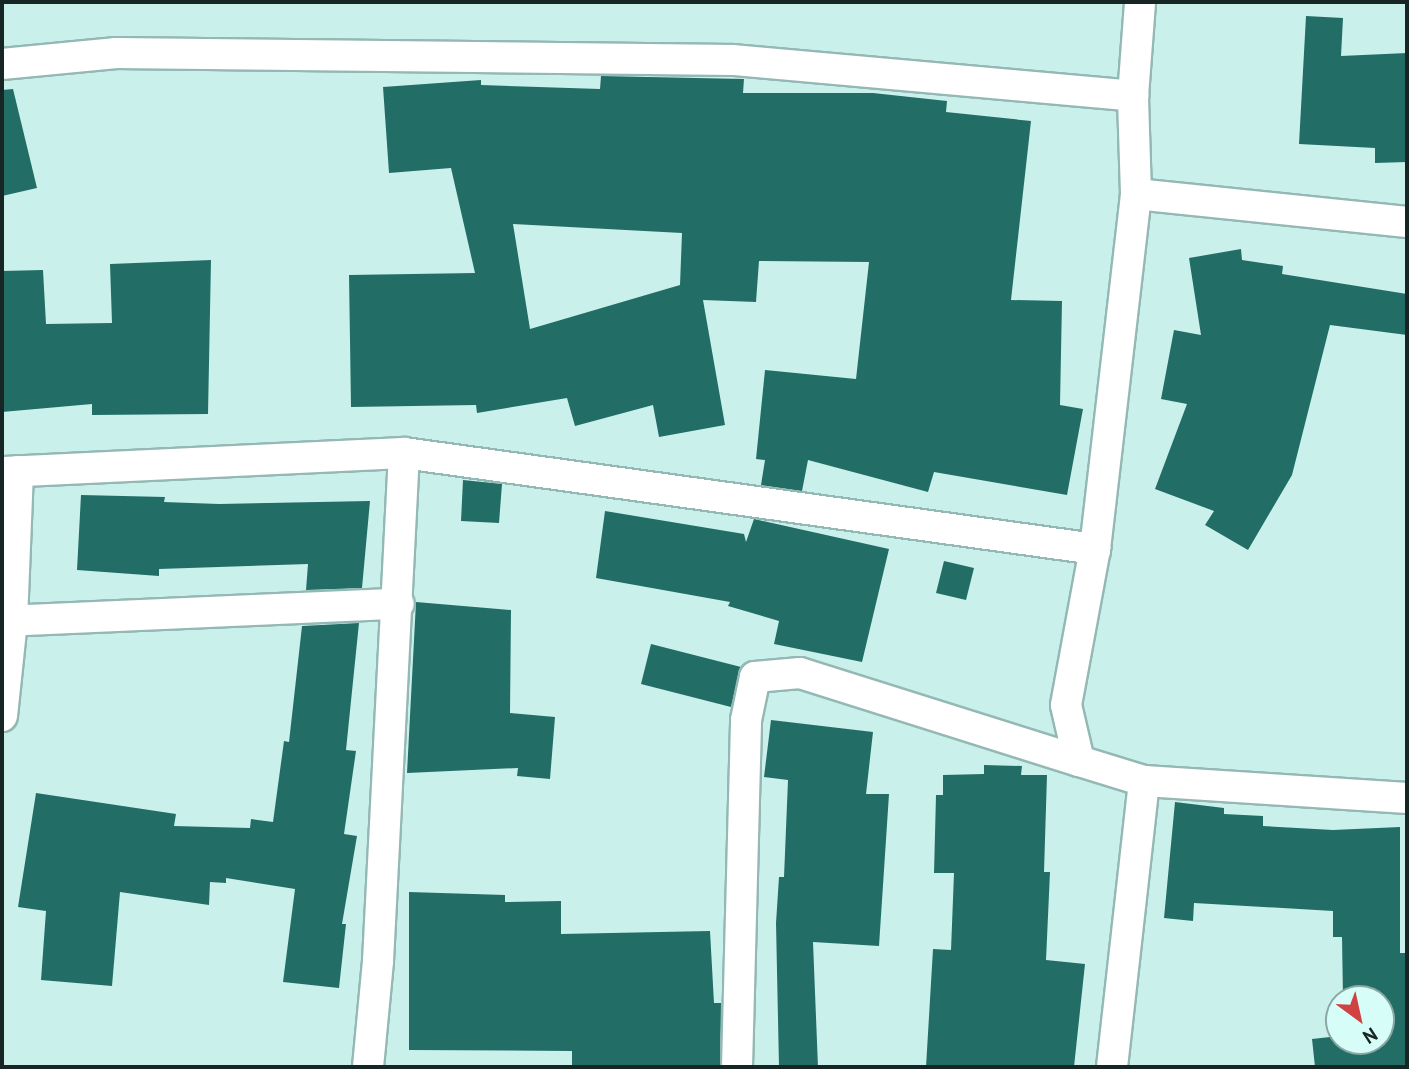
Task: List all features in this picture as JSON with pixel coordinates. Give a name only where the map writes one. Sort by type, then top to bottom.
[{"type":"street","points":[[1079,761],[1066,705],[1095,549],[1136,194],[1133,96],[1140,2]]},
{"type":"street","points":[[2,64],[116,52],[733,60],[1133,96]]},
{"type":"street","points":[[1136,194],[1407,222]]},
{"type":"street","points":[[2,716],[10,471],[404,453],[1095,549]]},
{"type":"street","points":[[368,1067],[399,604],[404,453]]},
{"type":"street","points":[[7,621],[399,604]]},
{"type":"street","points":[[737,1067],[746,720],[755,677],[800,673],[1144,780],[1407,798]]},
{"type":"street","points":[[1112,1067],[1144,780]]},
{"type":"building","points":[[1306,16],[1343,18],[1341,56],[1407,53],[1407,162],[1375,163],[1375,148],[1299,144]]},
{"type":"building","points":[[601,76],[744,79],[743,93],[873,93],[947,101],[946,112],[1031,121],[1011,300],[1062,301],[1060,405],[1083,409],[1067,495],[934,472],[928,492],[808,460],[802,491],[761,485],[765,460],[756,459],[765,370],[856,379],[869,262],[759,261],[756,302],[703,300],[725,425],[659,437],[653,405],[575,426],[567,398],[477,413],[476,405],[351,407],[349,275],[475,273],[451,168],[389,173],[383,87],[481,80],[481,85],[600,89]],"holes":[[[513,224],[682,233],[680,285],[530,329]]]},
{"type":"building","points":[[13,89],[37,188],[2,196],[2,90]]},
{"type":"building","points":[[1241,249],[1242,260],[1283,266],[1282,274],[1407,294],[1407,335],[1330,325],[1292,475],[1248,550],[1205,525],[1214,511],[1155,489],[1187,404],[1161,399],[1174,330],[1201,335],[1189,258]]},
{"type":"building","points":[[211,260],[208,414],[92,415],[92,404],[2,412],[2,271],[43,270],[46,324],[112,323],[110,264]]},
{"type":"building","points":[[463,480],[502,484],[499,523],[461,521]]},
{"type":"building","points":[[81,495],[165,497],[164,502],[219,504],[370,501],[362,588],[306,590],[308,564],[159,569],[159,576],[77,570]]},
{"type":"building","points":[[605,511],[744,534],[746,542],[754,519],[889,549],[862,662],[774,644],[779,621],[728,606],[730,602],[596,578]]},
{"type":"building","points":[[944,561],[974,568],[966,600],[936,593]]},
{"type":"building","points":[[416,602],[511,610],[510,713],[555,717],[550,779],[517,776],[518,768],[407,773]]},
{"type":"building","points":[[359,623],[346,750],[356,751],[344,834],[357,836],[342,924],[346,924],[339,988],[283,982],[295,889],[226,878],[226,883],[210,882],[209,905],[120,892],[112,986],[41,980],[46,911],[18,907],[36,793],[176,814],[174,826],[250,828],[251,819],[273,822],[284,741],[289,742],[302,626]]},
{"type":"building","points":[[651,644],[741,667],[731,707],[641,684]]},
{"type":"building","points":[[771,720],[873,732],[866,794],[889,794],[879,946],[813,942],[818,1067],[779,1067],[776,923],[779,877],[784,877],[788,780],[764,777]]},
{"type":"building","points":[[984,765],[1022,766],[1021,775],[1047,775],[1044,872],[1050,872],[1046,960],[1085,964],[1074,1067],[926,1067],[933,949],[951,950],[954,873],[934,873],[936,795],[943,795],[943,775],[984,774]]},
{"type":"building","points":[[1175,802],[1224,808],[1224,814],[1263,816],[1263,826],[1333,830],[1400,827],[1400,953],[1407,953],[1406,1067],[1315,1067],[1312,1039],[1325,1038],[1325,1055],[1395,1055],[1395,985],[1343,985],[1342,937],[1333,937],[1333,911],[1194,903],[1193,921],[1164,918]]},
{"type":"building","points":[[409,892],[505,895],[505,902],[561,901],[561,934],[710,931],[714,1003],[721,1003],[720,1067],[572,1067],[572,1051],[409,1050]]}]
